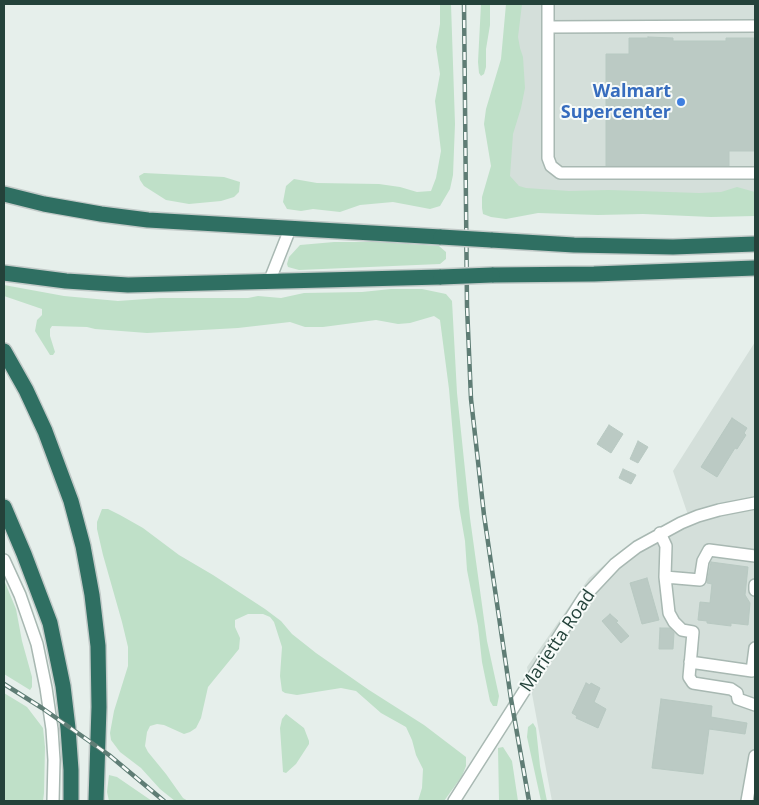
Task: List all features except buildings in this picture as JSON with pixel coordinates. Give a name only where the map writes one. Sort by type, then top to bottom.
[{"type":"highway","points":[[4,194],[44,204],[101,214],[157,220],[290,229],[574,245],[673,247],[755,244]]},
{"type":"highway","points":[[4,273],[66,281],[120,285],[700,271],[755,268]]},
{"type":"highway","points":[[700,271],[755,277]]},
{"type":"highway","points":[[4,351],[46,431],[71,501],[83,546],[92,595],[98,646],[99,708],[96,801]]},
{"type":"highway","points":[[4,507],[50,623],[67,720],[71,770],[71,801]]},
{"type":"street","points":[[548,4],[548,158],[551,166],[560,173],[755,173]]},
{"type":"street","points":[[549,27],[755,26]]},
{"type":"street","points":[[269,282],[290,229]]},
{"type":"street","name":"Marietta Road","points":[[454,801],[584,597],[616,564],[637,547],[698,516],[755,503]]},
{"type":"street","points":[[660,534],[666,546],[665,577],[669,613],[682,630],[693,632],[689,677],[693,684],[731,689],[737,693],[738,699],[755,705]]},
{"type":"street","points":[[665,577],[700,580],[703,561],[709,550],[755,556]]},
{"type":"street","points":[[4,560],[20,595],[34,636],[45,679],[53,737],[53,801]]},
{"type":"street","points":[[755,585],[755,590]]},
{"type":"street","points":[[690,662],[752,670],[755,648]]},
{"type":"street","points":[[748,801],[755,756]]},
{"type":"shaded area","points":[[519,4],[755,4],[755,203],[507,197]]},
{"type":"shaded area","points":[[755,342],[755,801],[552,801],[527,667],[589,578],[623,549],[688,515],[673,471]]},
{"type":"green space","points":[[440,4],[451,4],[455,124],[453,175],[450,189],[440,206],[430,209],[393,202],[360,205],[340,212],[287,209],[283,202],[286,186],[294,179],[317,183],[379,184],[417,192],[431,191],[436,178],[441,151],[435,101],[440,74],[436,47],[440,24]]},
{"type":"green space","points":[[481,4],[490,4],[490,25],[486,49],[486,67],[484,74],[481,76],[478,62]]},
{"type":"green space","points":[[506,4],[522,4],[518,37],[523,57],[525,88],[513,134],[510,176],[519,186],[569,191],[609,190],[699,193],[721,192],[737,187],[755,192],[755,216],[711,217],[538,213],[506,219],[483,214],[482,197],[491,166],[484,124],[486,109],[501,59]]},
{"type":"green space","points":[[144,173],[224,177],[240,182],[239,192],[234,197],[221,201],[189,204],[166,200],[144,186],[139,176]]},
{"type":"green space","points":[[334,242],[379,242],[439,246],[446,252],[446,259],[440,264],[299,270],[288,267],[289,257],[300,245]]},
{"type":"green space","points":[[4,285],[64,296],[118,301],[160,298],[248,298],[258,296],[281,298],[304,293],[362,292],[391,289],[422,289],[446,294],[452,301],[457,393],[470,518],[487,641],[499,696],[497,706],[493,706],[490,701],[467,570],[465,541],[459,506],[449,389],[440,320],[434,316],[410,323],[398,324],[376,320],[323,327],[305,327],[290,322],[238,328],[147,333],[87,327],[52,326],[50,336],[55,352],[53,355],[50,355],[35,331],[37,320],[42,315],[42,309],[4,296]]},
{"type":"green space","points":[[102,509],[108,509],[143,528],[179,555],[265,609],[316,653],[424,725],[466,757],[466,766],[462,776],[444,801],[418,801],[422,788],[423,769],[406,727],[381,713],[356,691],[341,688],[297,695],[282,691],[280,676],[282,647],[274,622],[270,617],[263,614],[248,614],[235,620],[235,627],[240,638],[239,649],[208,687],[201,718],[196,728],[184,734],[164,725],[150,726],[145,746],[148,752],[183,798],[188,801],[175,801],[160,789],[141,768],[120,752],[111,740],[110,733],[114,711],[128,666],[128,647],[97,529],[97,522]]},
{"type":"green space","points":[[4,580],[16,609],[32,677],[32,687],[30,690],[4,674]]},
{"type":"green space","points":[[4,693],[27,707],[43,728],[45,747],[43,801],[4,801]]},
{"type":"green space","points":[[286,714],[304,728],[309,744],[296,764],[286,773],[283,772],[280,728],[282,719]]},
{"type":"green space","points":[[533,723],[536,728],[540,766],[547,801],[541,801],[527,737],[528,727]]},
{"type":"green space","points":[[503,747],[512,761],[518,801],[499,801],[498,748]]},
{"type":"green space","points":[[109,775],[117,777],[152,801],[109,801],[107,792]]},
{"type":"railway","points":[[464,4],[467,306],[471,399],[484,515],[511,699],[529,801]]},
{"type":"railway","points":[[4,684],[109,755],[164,801]]},
{"type":"place","name":"Walmart Supercenter","points":[[681,102]]}]
